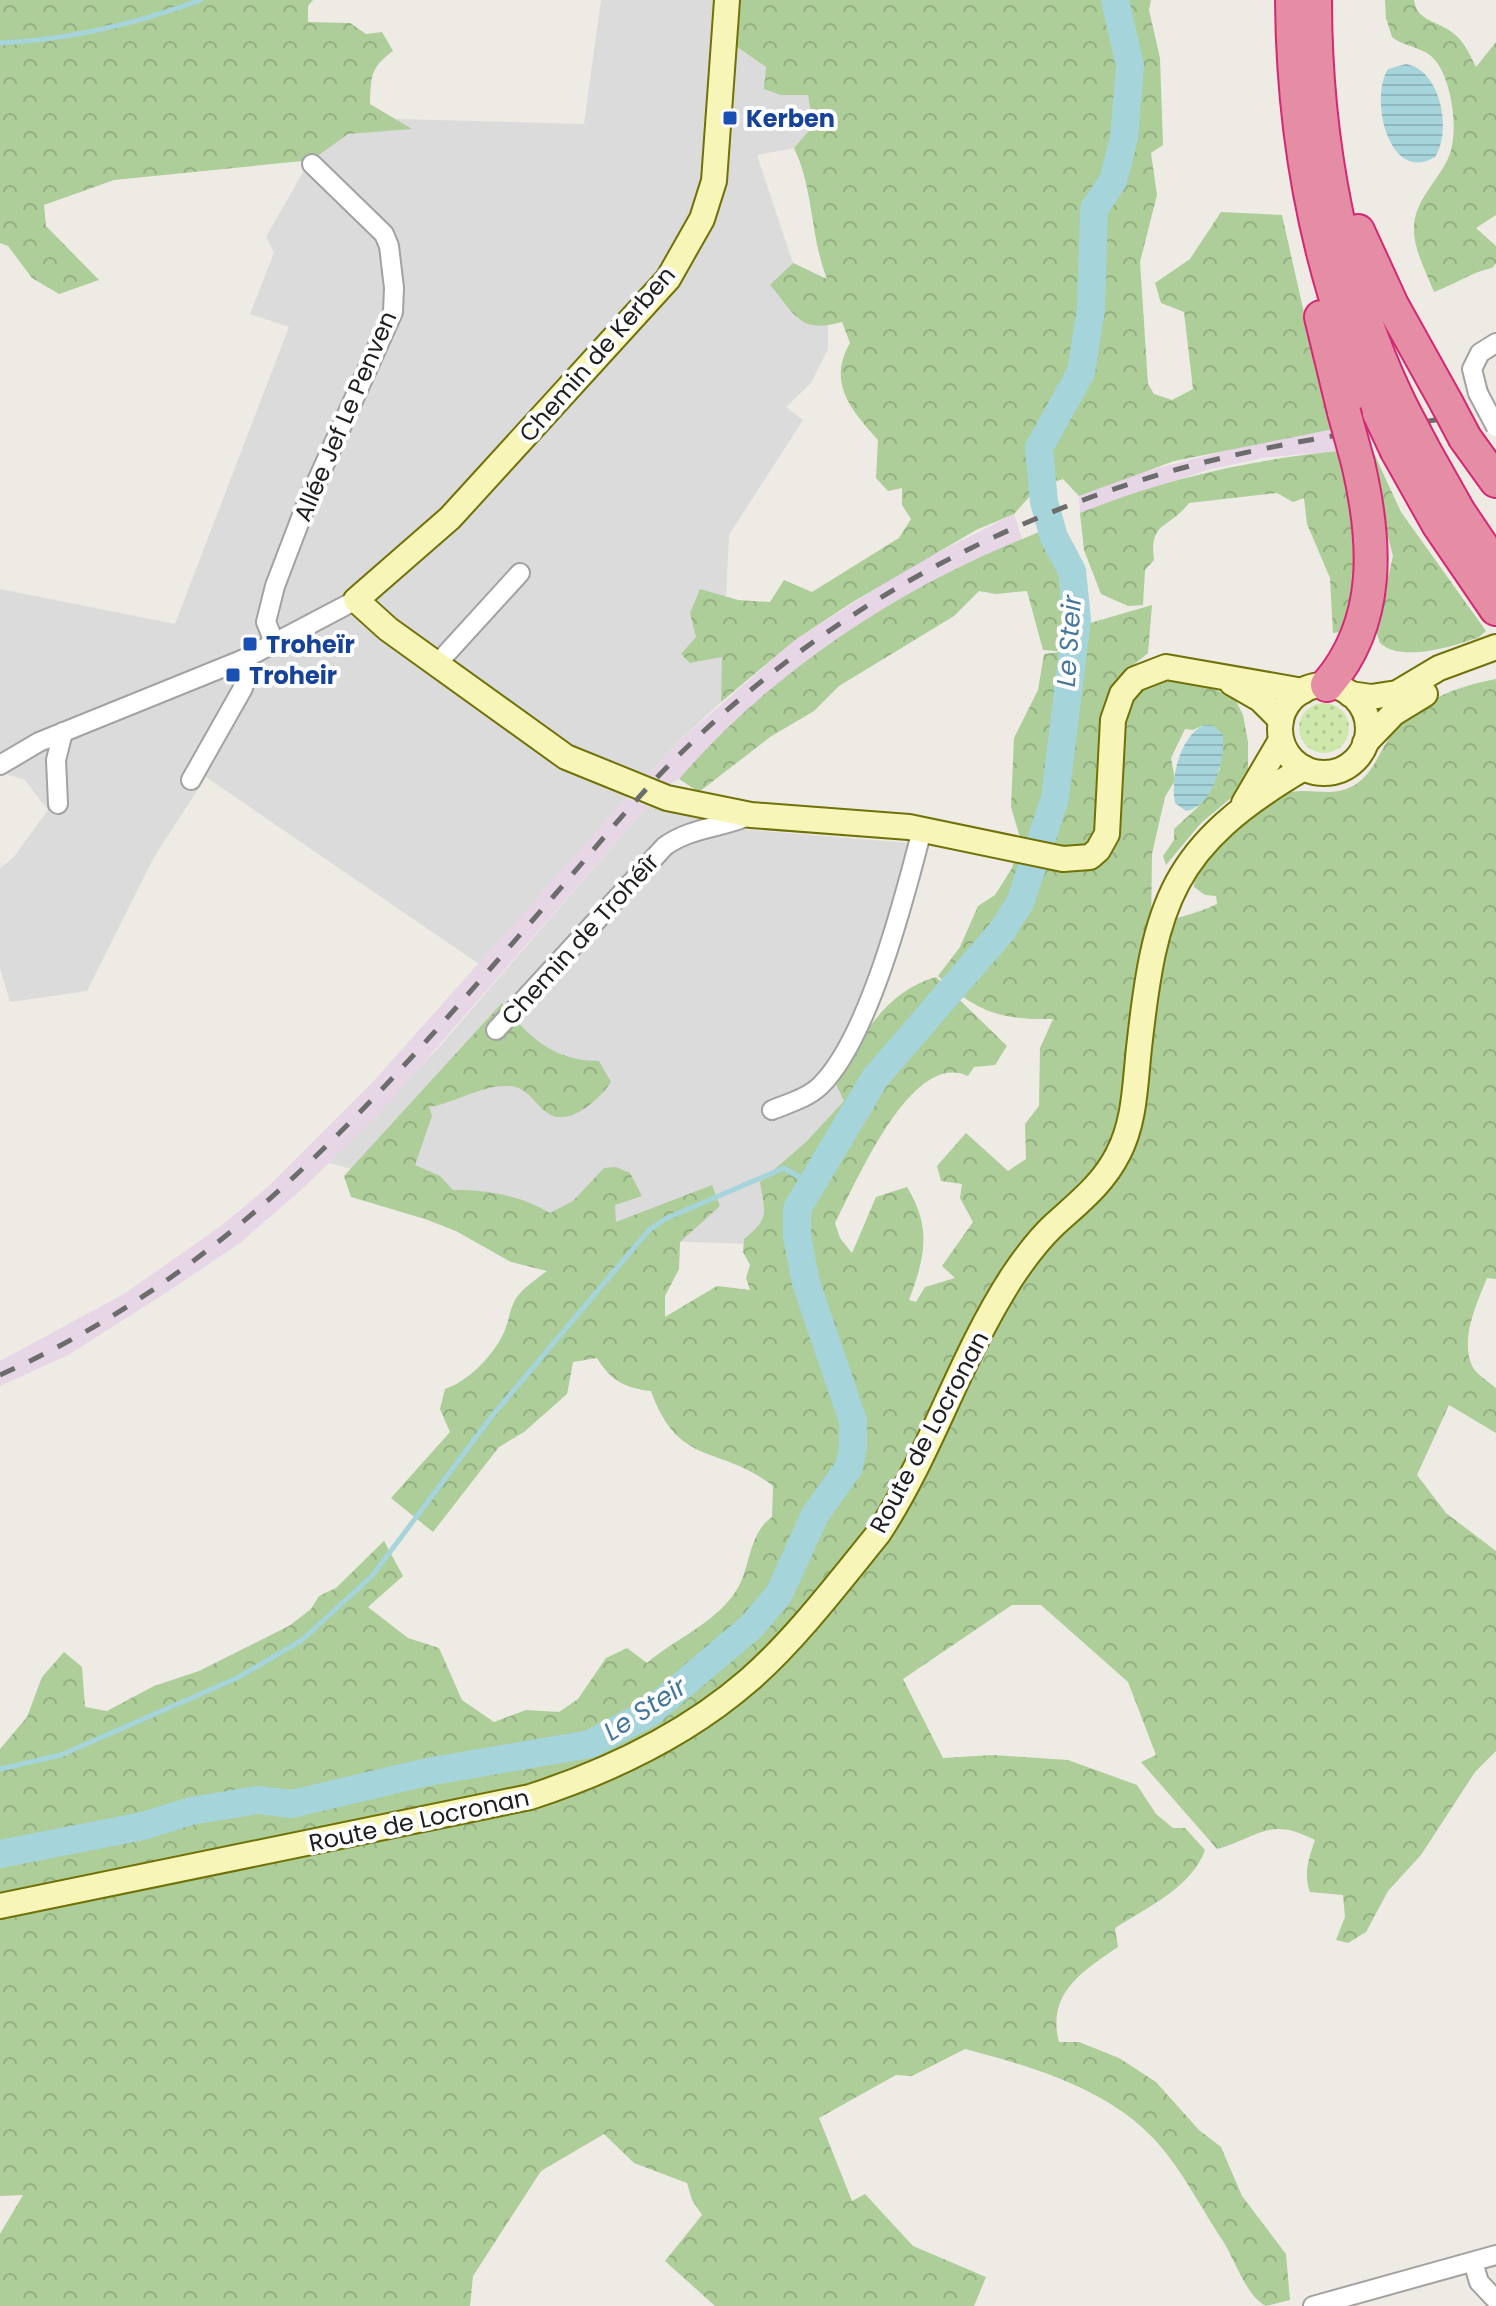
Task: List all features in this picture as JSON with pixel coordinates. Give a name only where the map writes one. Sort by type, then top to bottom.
[{"type":"highway","points":[[1292,0],[1301,188],[1311,270],[1358,463],[1370,527],[1370,586],[1357,641],[1327,690]]},
{"type":"highway","points":[[1315,0],[1319,95],[1329,171],[1351,268],[1391,412]]},
{"type":"highway","points":[[1293,60],[1305,167],[1320,242],[1346,335],[1410,449],[1438,524],[1496,609]]},
{"type":"highway","points":[[1319,95],[1362,242],[1465,438],[1496,481]]},
{"type":"highway","points":[[1410,449],[1459,512],[1496,567]]},
{"type":"street","name":"Chemin de Kerben","points":[[356,600],[458,510],[668,279],[702,219],[714,181],[727,0]]},
{"type":"street","name":"Allée Jef Le Penven","points":[[275,644],[266,622],[275,586],[395,300],[389,246],[384,234],[312,164]]},
{"type":"street","points":[[1496,343],[1480,353],[1472,369],[1478,393],[1496,427]]},
{"type":"street","points":[[437,664],[520,573]]},
{"type":"street","points":[[0,765],[63,732],[244,659],[356,600],[437,664],[557,751],[586,768],[667,798],[751,815],[922,830],[1063,859],[1090,857],[1107,834],[1110,735],[1118,703],[1127,687],[1143,674],[1166,667],[1371,697],[1397,693],[1439,668],[1496,647]]},
{"type":"street","points":[[191,780],[243,688],[247,671],[244,659]]},
{"type":"street","points":[[1220,676],[1252,694],[1281,730],[1289,757],[1317,773],[1343,769],[1354,761],[1365,743],[1401,707],[1446,683],[1496,663]]},
{"type":"street","points":[[1281,730],[1285,708],[1327,690]]},
{"type":"street","points":[[1327,690],[1365,713],[1365,743]]},
{"type":"street","name":"Route de Locronan","points":[[1239,811],[1281,730]]},
{"type":"street","points":[[58,804],[56,760],[63,744],[63,732]]},
{"type":"street","name":"Route de Locronan","points":[[0,1906],[530,1797],[606,1768],[642,1749],[701,1715],[750,1679],[878,1534],[893,1512],[960,1372],[1011,1279],[1040,1239],[1097,1185],[1118,1155],[1132,1117],[1147,978],[1164,906],[1189,863],[1239,811],[1304,768]]},
{"type":"street","name":"Chemin de Trohéîr","points":[[496,1030],[665,846],[688,832],[730,825],[751,815]]},
{"type":"street","points":[[772,1110],[818,1088],[849,1041],[886,955],[922,830]]},
{"type":"street","points":[[1313,2306],[1496,2255]]},
{"type":"street","points":[[1473,2262],[1479,2282],[1496,2300]]},
{"type":"shaded area","points":[[601,0],[729,0],[739,18],[737,47],[766,67],[781,95],[808,95],[813,127],[794,148],[757,155],[793,263],[828,280],[828,349],[811,383],[786,407],[803,420],[729,535],[721,702],[676,744],[479,964],[206,777],[154,857],[87,991],[10,1002],[0,968],[0,868],[13,858],[48,810],[25,780],[0,772],[0,589],[175,624],[289,327],[250,314],[274,253],[266,237],[326,132],[398,119],[584,124]]},
{"type":"shaded area","points":[[1339,428],[1346,450],[1262,458],[1207,470],[1080,513],[1079,496],[1130,475],[1250,445]]},
{"type":"shaded area","points":[[1014,514],[1022,539],[951,571],[835,641],[721,735],[679,779],[666,786],[642,782],[676,744],[795,640],[913,565]]},
{"type":"shaded area","points":[[626,798],[647,806],[380,1113],[301,1190],[240,1243],[167,1292],[68,1355],[0,1386],[0,1361],[124,1294],[221,1226],[269,1186],[372,1083]]},
{"type":"shaded area","points":[[647,806],[739,829],[910,843],[856,1092],[755,1244],[620,1240],[329,1163],[441,1045]]},
{"type":"green space","points":[[0,0],[313,0],[308,6],[308,22],[350,23],[366,34],[382,32],[393,51],[373,73],[370,104],[412,129],[348,134],[312,160],[114,180],[44,205],[46,226],[99,280],[59,294],[32,278],[8,246],[0,243]]},
{"type":"green space","points":[[729,0],[1151,0],[1149,10],[1160,58],[1163,145],[1151,153],[1157,195],[1140,262],[1148,384],[1154,394],[1172,400],[1193,389],[1184,312],[1161,303],[1155,283],[1190,259],[1221,212],[1282,215],[1317,371],[1339,428],[1174,461],[1079,496],[1063,479],[1037,488],[1014,514],[976,530],[851,603],[795,640],[721,702],[722,657],[690,663],[681,654],[696,637],[690,613],[700,589],[738,600],[770,602],[784,580],[812,592],[899,538],[911,519],[902,505],[902,488],[888,491],[876,478],[878,440],[845,395],[841,371],[850,343],[842,322],[816,326],[807,323],[793,313],[770,285],[793,263],[827,279],[817,246],[805,180],[794,148],[813,126],[808,95],[781,95],[764,89],[766,67],[737,47],[739,18]]},
{"type":"green space","points":[[1385,0],[1414,0],[1419,13],[1460,40],[1476,67],[1496,42],[1496,215],[1476,228],[1496,246],[1496,263],[1492,268],[1434,292],[1418,252],[1414,227],[1419,206],[1451,150],[1454,128],[1452,103],[1441,68],[1435,60],[1426,52],[1392,37]]},
{"type":"green space","points":[[1371,447],[1401,512],[1486,631],[1479,637],[1443,648],[1414,652],[1389,649],[1380,643],[1376,631],[1393,556],[1364,448]]},
{"type":"green space","points":[[1338,451],[1349,470],[1359,576],[1347,631],[1333,633],[1330,578],[1307,524],[1304,498],[1293,502],[1277,493],[1189,503],[1154,538],[1154,560],[1145,570],[1143,605],[1128,606],[1101,594],[1084,550],[1080,513],[1143,490],[1207,473]]},
{"type":"green space","points":[[1048,529],[1063,577],[1069,652],[1043,650],[1027,591],[996,594],[979,591],[954,616],[839,686],[814,711],[770,737],[699,792],[679,779],[758,700],[848,631],[946,574]]},
{"type":"green space","points":[[1152,605],[1148,653],[1132,666],[1144,679],[1187,676],[1235,699],[1243,715],[1248,742],[1248,772],[1243,788],[1201,823],[1166,865],[1163,856],[1174,840],[1174,829],[1199,806],[1220,769],[1204,725],[1193,730],[1185,729],[1171,758],[1175,780],[1165,797],[1152,854],[1151,928],[1217,904],[1216,896],[1205,895],[1194,887],[1197,877],[1218,849],[1266,806],[1291,792],[1328,792],[1351,787],[1366,776],[1395,730],[1416,710],[1454,690],[1496,679],[1496,1279],[1487,1278],[1471,1321],[1468,1344],[1472,1366],[1496,1388],[1496,1433],[1449,1405],[1417,1475],[1446,1513],[1496,1551],[1496,1751],[1475,1772],[1421,1855],[1388,1891],[1366,1932],[1348,1943],[1336,1940],[1345,1917],[1343,1895],[1310,1892],[1307,1872],[1315,1840],[1299,1833],[1275,1829],[1217,1849],[1141,1762],[1156,1755],[1128,1682],[1041,1605],[1012,1605],[903,1679],[943,1758],[993,1755],[1068,1760],[1137,1785],[1156,1814],[1173,1828],[1185,1828],[1205,1850],[1199,1863],[1179,1886],[1115,1928],[1118,1947],[1070,1985],[1058,2010],[1056,2025],[1059,2042],[1079,2042],[1119,2058],[1156,2082],[1199,2130],[1221,2147],[1242,2196],[1286,2254],[1290,2300],[1266,2306],[1259,2301],[1182,2176],[1155,2140],[1136,2122],[1114,2106],[1066,2081],[965,2049],[912,2076],[896,2075],[819,2118],[852,2201],[865,2194],[913,2246],[986,2277],[974,2306],[715,2306],[665,2261],[702,2215],[692,2200],[687,2183],[634,2163],[604,2134],[541,2171],[473,2276],[470,2306],[0,2306],[0,2234],[23,2195],[0,2196],[0,1749],[27,1717],[42,1677],[64,1652],[82,1667],[85,1707],[107,1711],[154,1686],[199,1671],[289,1626],[311,1609],[319,1596],[336,1588],[384,1541],[403,1576],[368,1607],[408,1638],[439,1648],[462,1700],[494,1722],[526,1710],[559,1712],[578,1699],[606,1658],[627,1648],[647,1663],[705,1623],[725,1605],[740,1585],[753,1543],[772,1517],[773,1486],[736,1464],[688,1444],[674,1433],[662,1416],[651,1391],[620,1382],[597,1358],[573,1362],[567,1394],[524,1432],[499,1447],[433,1532],[391,1498],[450,1432],[440,1409],[445,1389],[463,1380],[488,1357],[501,1339],[518,1296],[547,1271],[511,1262],[456,1231],[425,1219],[351,1197],[344,1176],[502,1003],[522,1027],[544,1045],[569,1057],[599,1061],[611,1082],[593,1103],[566,1117],[549,1114],[521,1089],[508,1086],[488,1088],[429,1107],[432,1116],[415,1165],[440,1176],[453,1190],[503,1195],[550,1213],[573,1201],[604,1168],[616,1167],[630,1173],[642,1196],[615,1205],[616,1222],[712,1185],[720,1206],[680,1242],[679,1269],[665,1296],[665,1317],[717,1286],[750,1290],[746,1278],[750,1265],[743,1252],[744,1239],[758,1226],[764,1215],[760,1182],[807,1141],[844,1101],[836,1084],[864,1034],[888,1005],[902,993],[936,977],[1007,1046],[995,1065],[974,1067],[968,1076],[947,1073],[926,1082],[906,1100],[871,1152],[835,1223],[840,1238],[852,1253],[876,1197],[907,1187],[923,1229],[922,1256],[909,1300],[916,1302],[925,1287],[955,1278],[942,1266],[973,1222],[960,1198],[962,1184],[941,1181],[937,1166],[966,1133],[1008,1171],[1026,1159],[1025,1124],[1039,1106],[1040,1048],[1053,1019],[1018,1018],[990,1011],[965,998],[938,976],[960,947],[978,906],[995,895],[1012,868],[1021,841],[1011,807],[1014,738],[1038,690],[1044,654],[1083,649],[1090,623]]},
{"type":"green space","points":[[1324,703],[1342,710],[1349,728],[1342,746],[1324,753],[1306,746],[1299,728],[1306,710]]},
{"type":"water","points":[[1406,64],[1428,77],[1435,89],[1443,118],[1443,132],[1435,157],[1419,162],[1406,159],[1395,149],[1382,117],[1383,83],[1388,69]]},
{"type":"water","points":[[1204,725],[1214,726],[1223,735],[1220,768],[1204,801],[1186,811],[1175,803],[1176,770],[1189,738]]},
{"type":"waterway","points":[[0,43],[102,29],[201,0]]},
{"type":"waterway","name":"Le Steir","points":[[0,1854],[143,1826],[191,1811],[258,1800],[292,1804],[427,1772],[590,1744],[649,1713],[751,1627],[779,1594],[815,1515],[849,1467],[853,1448],[853,1421],[806,1283],[797,1236],[797,1209],[875,1078],[1002,931],[1020,903],[1055,798],[1077,619],[1072,571],[1054,537],[1044,502],[1039,448],[1081,372],[1091,309],[1094,209],[1113,181],[1124,138],[1130,66],[1115,0]]},
{"type":"waterway","name":"Le Steir","points":[[0,1769],[61,1755],[237,1678],[302,1640],[372,1576],[492,1416],[649,1230],[665,1219],[784,1168],[812,1185]]},
{"type":"railway","points":[[0,1375],[86,1331],[164,1282],[236,1228],[367,1105],[681,753],[733,705],[844,621],[965,551],[1094,496],[1161,474],[1285,444],[1496,411]]},
{"type":"place","name":"Kerben","points":[[730,118]]},
{"type":"place","name":"Troheïr","points":[[250,644]]},
{"type":"place","name":"Troheir","points":[[233,675]]}]
